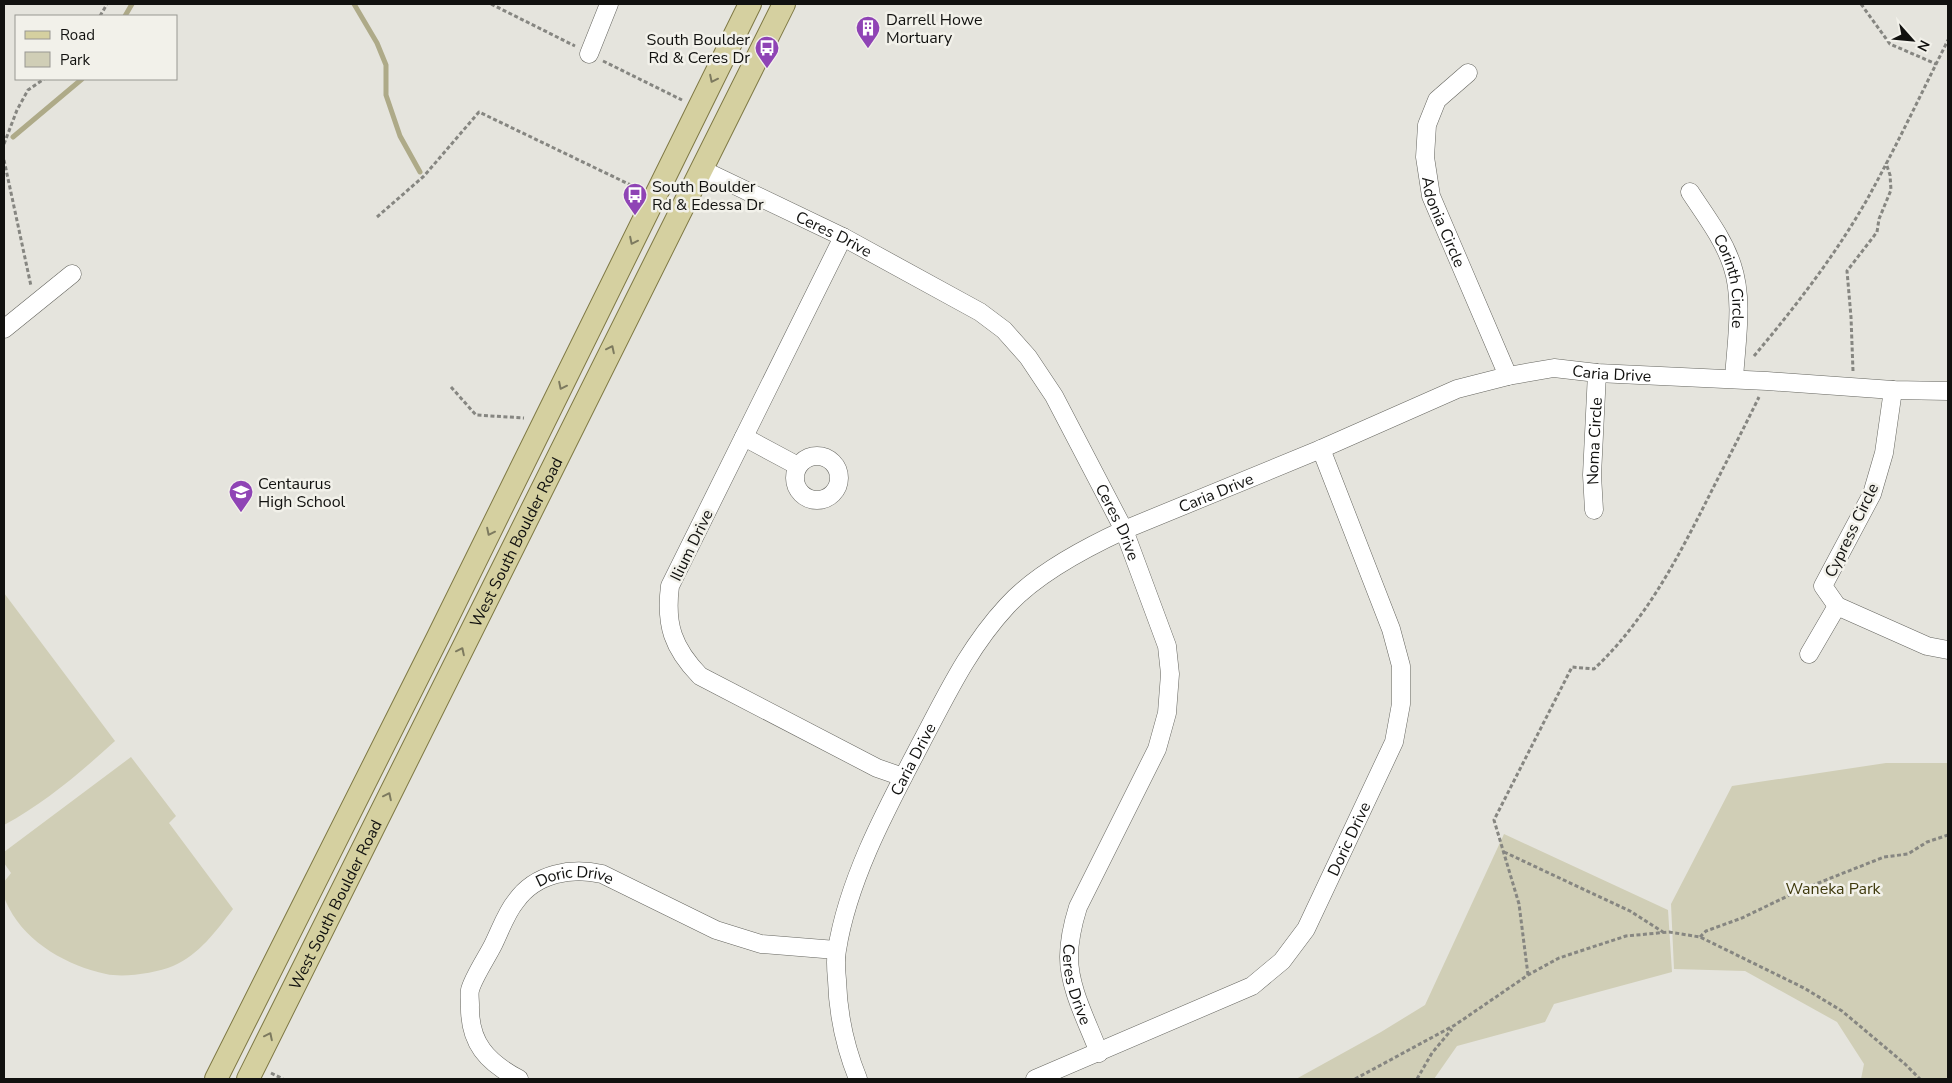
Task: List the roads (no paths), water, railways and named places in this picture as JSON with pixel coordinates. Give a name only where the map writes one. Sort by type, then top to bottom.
[{"type":"main road","name":"West South Boulder Road","points":[[216,1079],[438,637],[750,4]]},
{"type":"main road","name":"West South Boulder Road","points":[[248,1079],[784,4]]},
{"type":"street","points":[[589,54],[609,4]]},
{"type":"street","name":"Adonia Circle","points":[[1468,73],[1437,100],[1427,125],[1425,157],[1431,196],[1508,376]]},
{"type":"street","name":"Ceres Drive","points":[[701,169],[844,237],[980,312],[1004,330],[1028,357],[1054,396],[1124,530],[1167,646],[1170,674],[1167,712],[1157,749],[1078,907],[1071,932],[1069,957],[1073,983],[1099,1053]]},
{"type":"street","name":"Corinth Circle","points":[[1690,192],[1719,235],[1732,266],[1738,299],[1734,379]]},
{"type":"street","name":"Ilium Drive","points":[[844,237],[670,586],[667,607],[672,635],[685,661],[700,676],[876,768],[903,777]]},
{"type":"street","points":[[4,330],[72,274]]},
{"type":"street","name":"Caria Drive","points":[[858,1079],[849,1058],[838,1009],[836,950],[844,918],[862,864],[903,777],[977,641],[1008,604],[1044,575],[1095,543],[1124,530],[1321,449],[1457,389],[1508,376],[1554,368],[1597,373],[1734,379],[1893,390],[1948,391]]},
{"type":"street","name":"Noma Circle","points":[[1594,510],[1592,475],[1597,373]]},
{"type":"street","name":"Cypress Circle","points":[[1837,606],[1823,586],[1872,494],[1884,453],[1893,390]]},
{"type":"street","points":[[744,437],[798,466]]},
{"type":"street","name":"Doric Drive","points":[[1035,1079],[1252,986],[1282,961],[1306,929],[1394,742],[1401,704],[1401,666],[1392,629],[1321,449]]},
{"type":"street","points":[[1809,654],[1837,606],[1927,646],[1948,650]]},
{"type":"street","name":"Doric Drive","points":[[519,1079],[500,1069],[483,1054],[473,1035],[471,1026],[469,1016],[470,989],[516,900],[535,883],[558,873],[584,870],[602,874],[716,930],[761,944],[836,950]]},
{"type":"waterway","points":[[126,15],[132,4]]},
{"type":"waterway","points":[[354,4],[377,43],[386,65],[386,95],[400,136],[420,172]]},
{"type":"waterway","points":[[13,137],[81,80]]},
{"type":"place","name":"Darrell Howe Mortuary","points":[[868,49]]},
{"type":"place","name":"South Boulder Rd & Ceres Dr","points":[[767,69]]},
{"type":"place","name":"South Boulder Rd & Edessa Dr","points":[[635,216]]},
{"type":"place","name":"Centaurus High School","points":[[241,513]]},
{"type":"park label","name":"Waneka Park","points":[[1833,888]]}]
